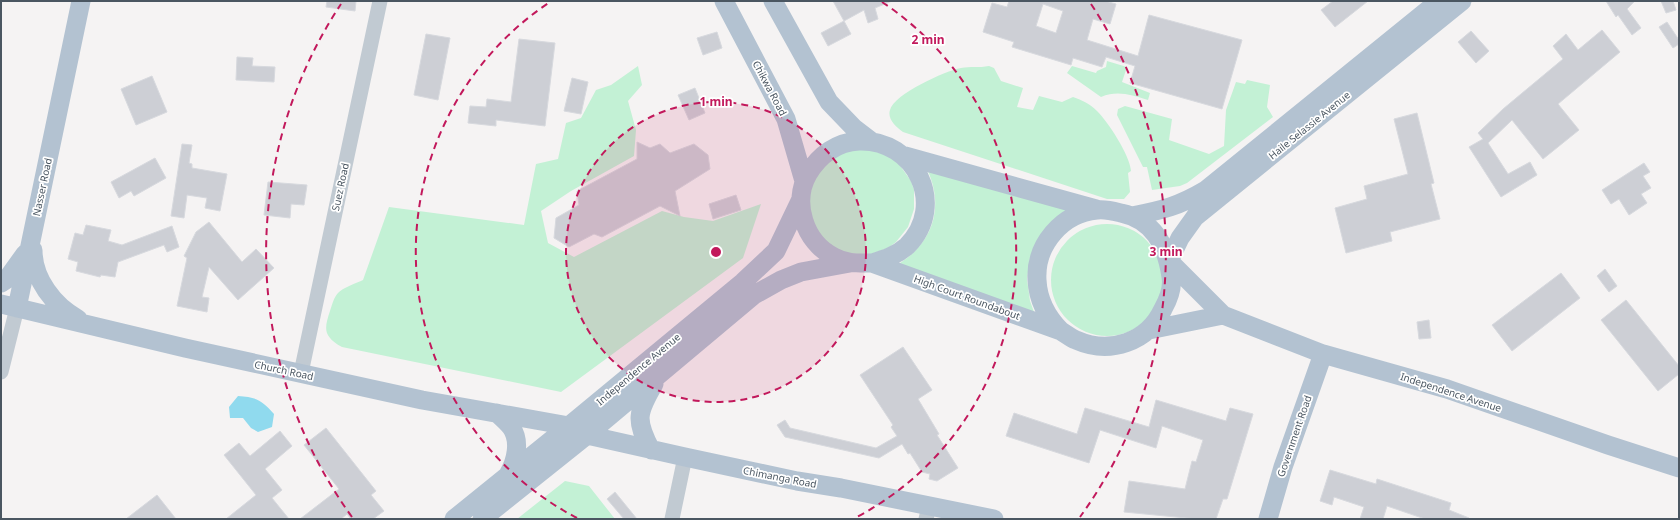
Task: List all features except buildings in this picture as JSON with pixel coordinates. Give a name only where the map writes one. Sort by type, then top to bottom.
[{"type":"main road","name":"Nasser Road","points":[[9,306],[33,232],[81,1]]},
{"type":"main road","name":"Chikwa Road","points":[[724,1],[786,119],[804,181]]},
{"type":"main road","points":[[773,1],[829,102],[854,128],[871,141]]},
{"type":"main road","name":"Haile Selassie Avenue","points":[[1132,216],[1160,211],[1186,202],[1206,190],[1431,8],[1462,1]]},
{"type":"main road","name":"Haile Selassie Avenue","points":[[1169,261],[1180,238],[1195,218],[1431,8]]},
{"type":"main road","name":"High Court Roundabout","points":[[905,156],[917,172],[924,190],[925,210],[919,229],[907,245],[891,257],[872,263],[850,263],[834,257],[820,247],[809,234],[802,218],[800,201],[804,181],[815,163],[831,149],[850,141],[871,141],[886,144],[905,156],[1098,210]]},
{"type":"main road","name":"Independence Avenue","points":[[454,519],[569,426],[737,286],[776,251],[800,201]]},
{"type":"main road","name":"High Court Roundabout","points":[[872,263],[1061,331],[1077,341],[1095,346],[1115,346],[1133,341],[1149,330],[1160,315],[1169,298],[1172,280],[1169,261],[1156,235],[1145,224],[1132,216],[1108,210],[1098,210],[1082,213],[1068,220],[1056,230],[1046,242],[1040,257],[1037,273],[1039,294],[1050,320],[1061,331]]},
{"type":"main road","points":[[1,283],[7,279],[24,258],[33,232]]},
{"type":"main road","points":[[33,232],[33,255],[39,278],[51,298],[68,314],[88,325]]},
{"type":"main road","name":"Independence Avenue","points":[[1169,261],[1222,314],[1323,354],[1447,389],[1679,468]]},
{"type":"main road","name":"Independence Avenue","points":[[482,519],[587,435],[754,295],[781,280],[801,272],[850,263]]},
{"type":"main road","name":"Church Road","points":[[9,306],[185,348],[422,400],[569,426]]},
{"type":"main road","points":[[1149,330],[1222,314]]},
{"type":"main road","name":"Government Road","points":[[1268,519],[1283,467],[1323,354]]},
{"type":"main road","points":[[651,450],[642,432],[639,417],[643,403],[659,374]]},
{"type":"main road","points":[[497,413],[511,427],[516,439],[516,452],[513,466],[508,475]]},
{"type":"main road","name":"Chimanga Road","points":[[569,426],[587,435],[928,513],[994,519]]},
{"type":"street","name":"Suez Road","points":[[301,373],[380,1]]},
{"type":"street","name":"Nasser Road","points":[[1,372],[9,306]]},
{"type":"street","points":[[672,519],[685,457]]},
{"type":"green space","points":[[1107,61],[1127,67],[1122,82],[1150,93],[1148,100],[1130,95],[1119,94],[1101,97],[1067,73],[1072,66],[1096,73],[1097,71],[1106,67]]},
{"type":"green space","points":[[638,66],[642,85],[628,101],[636,130],[634,156],[571,191],[541,211],[548,243],[574,257],[662,211],[684,217],[713,221],[761,204],[743,258],[561,392],[342,347],[328,336],[326,327],[334,299],[343,289],[363,280],[389,207],[524,225],[536,164],[558,159],[566,123],[581,118],[596,90],[611,85]]},
{"type":"green space","points":[[989,66],[994,68],[1001,81],[1023,88],[1017,107],[1033,110],[1039,96],[1062,102],[1073,97],[1092,106],[1107,123],[1118,139],[1130,164],[1131,171],[1128,173],[1130,192],[1124,199],[1107,199],[903,132],[891,120],[889,113],[890,110],[901,97],[910,90],[933,78],[954,70],[968,67]]},
{"type":"green space","points":[[1247,80],[1270,85],[1267,107],[1273,117],[1187,183],[1180,186],[1152,190],[1147,167],[1143,167],[1117,115],[1118,109],[1125,106],[1172,119],[1169,140],[1209,154],[1224,146],[1226,110],[1236,82],[1245,84]]},
{"type":"green space","points":[[856,145],[894,157],[911,181],[914,190],[914,209],[908,227],[896,242],[888,248],[868,255],[836,252],[807,222],[812,170]]},
{"type":"green space","points":[[925,165],[1071,210],[1030,258],[1027,279],[1030,301],[1034,312],[895,266],[919,247],[927,235],[932,222],[935,209],[935,195]]},
{"type":"green space","points":[[1107,224],[1118,225],[1128,229],[1138,234],[1146,241],[1153,249],[1158,259],[1162,269],[1162,291],[1158,301],[1153,311],[1146,319],[1138,326],[1128,331],[1118,335],[1107,336],[1096,335],[1086,331],[1076,326],[1068,319],[1061,311],[1056,301],[1052,291],[1051,280],[1052,269],[1056,259],[1061,249],[1068,241],[1076,234],[1086,229],[1096,225]]},
{"type":"green space","points":[[565,481],[589,486],[615,519],[517,519]]},
{"type":"water","points":[[238,396],[254,398],[266,405],[274,414],[272,427],[258,432],[251,428],[243,418],[230,418],[229,407]]}]
